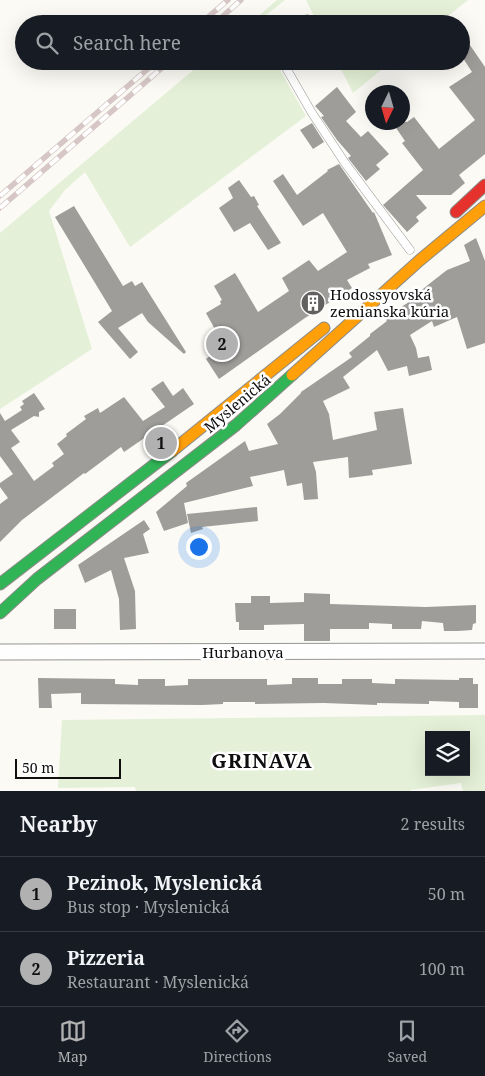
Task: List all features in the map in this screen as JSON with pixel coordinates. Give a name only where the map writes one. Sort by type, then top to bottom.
[{"type":"main road","points":[[444,221],[485,185]]},
{"type":"main road","name":"Myslenická","points":[[0,612],[37,579],[236,425],[420,260],[485,206]]},
{"type":"main road","name":"Myslenická","points":[[0,584],[254,387],[330,323]]},
{"type":"street","name":"Hurbanova","points":[[0,652],[485,651]]},
{"type":"lane","points":[[287,70],[336,149],[410,250]]},
{"type":"green space","points":[[277,0],[285,0],[266,15],[260,15]]},
{"type":"green space","points":[[306,0],[468,0],[449,15],[314,15]]},
{"type":"green space","points":[[193,70],[280,70],[306,116],[130,247],[85,172],[65,190],[49,211],[92,349],[0,409],[0,233]]},
{"type":"green space","points":[[342,70],[381,70],[353,93]]},
{"type":"green space","points":[[485,715],[485,791],[463,791],[461,783],[410,791],[136,791],[135,787],[58,788],[62,720]]},
{"type":"building","points":[[470,45],[485,67],[485,154],[459,175],[465,183],[451,195],[416,195],[427,208],[416,217],[419,221],[407,232],[383,205],[423,170],[402,143],[405,141],[397,130],[410,130],[410,120],[414,117],[439,149],[475,120],[449,87],[472,72],[470,69]]},
{"type":"building","points":[[337,87],[356,112],[346,121],[361,137],[368,131],[389,154],[376,165],[380,169],[366,181],[348,158],[351,156],[337,140],[321,117],[324,116],[315,106]]},
{"type":"building","points":[[312,123],[324,142],[313,149],[300,130]]},
{"type":"building","points":[[339,164],[374,212],[392,255],[368,264],[370,268],[347,280],[352,288],[305,318],[219,379],[206,359],[211,355],[208,351],[222,342],[206,313],[221,304],[220,301],[222,300],[214,286],[235,273],[258,312],[289,291],[282,278],[309,260],[318,271],[347,252],[323,213],[303,226],[273,181],[283,174],[297,195],[327,170]]},
{"type":"building","points":[[239,180],[251,197],[254,196],[259,205],[257,206],[281,243],[268,250],[250,223],[234,232],[219,208],[233,198],[228,188]]},
{"type":"building","points":[[74,206],[123,286],[132,281],[135,286],[142,282],[186,352],[184,354],[148,322],[142,313],[118,328],[138,352],[130,359],[98,322],[112,311],[55,217]]},
{"type":"building","points":[[476,238],[485,261],[485,343],[467,349],[457,317],[434,327],[432,321],[410,335],[418,358],[429,356],[432,370],[409,376],[407,366],[388,371],[377,350],[343,377],[350,388],[323,401],[329,414],[333,440],[377,430],[374,412],[403,408],[412,464],[372,470],[373,475],[349,478],[348,457],[313,462],[316,472],[318,499],[304,500],[302,483],[287,486],[284,470],[250,477],[253,486],[184,503],[188,523],[164,531],[156,512],[187,486],[186,483],[245,441],[249,451],[278,444],[267,424],[280,414],[301,392],[352,357],[349,353],[387,321],[398,309],[420,295],[418,293],[429,284],[447,270],[470,261],[464,245]]},
{"type":"building","points":[[163,381],[173,396],[183,388],[194,404],[124,452],[121,447],[84,473],[22,520],[0,542],[0,504],[8,498],[0,487],[0,483],[13,474],[0,456],[0,413],[5,421],[22,410],[20,407],[24,404],[22,401],[34,393],[45,409],[39,412],[39,417],[34,416],[11,430],[20,442],[11,448],[34,481],[54,466],[52,463],[64,454],[57,444],[67,436],[66,434],[86,419],[84,416],[98,408],[100,413],[124,397],[143,421],[165,407],[151,389]]},
{"type":"building","points":[[257,507],[258,521],[202,527],[203,529],[191,533],[187,514]]},
{"type":"building","points":[[144,520],[150,529],[143,534],[149,553],[124,558],[135,591],[136,629],[120,630],[119,599],[111,570],[85,583],[78,565]]},
{"type":"building","points":[[304,593],[330,594],[330,604],[426,607],[476,605],[476,623],[473,624],[472,630],[444,631],[443,623],[422,621],[421,629],[392,629],[392,624],[369,623],[369,629],[330,629],[330,641],[304,641],[304,624],[264,625],[264,630],[239,630],[239,622],[236,622],[235,603],[251,603],[251,596],[270,596],[270,603],[304,602]]},
{"type":"building","points":[[54,609],[76,609],[76,629],[54,629]]},
{"type":"building","points":[[38,678],[115,679],[115,684],[138,685],[138,679],[165,679],[165,686],[188,685],[188,679],[267,679],[267,685],[292,684],[292,678],[318,678],[318,684],[342,684],[342,679],[372,679],[372,683],[395,684],[395,679],[459,680],[459,678],[473,678],[473,684],[478,684],[478,708],[459,708],[459,702],[429,701],[429,704],[377,703],[377,705],[324,703],[255,704],[255,702],[223,702],[223,704],[202,705],[81,704],[81,693],[51,694],[52,708],[39,708]]},
{"type":"railway","points":[[210,15],[228,0]]},
{"type":"railway","points":[[224,15],[241,0]]},
{"type":"railway","points":[[0,196],[147,70]]},
{"type":"railway","points":[[0,208],[160,70]]},
{"type":"traffic: fast","points":[[0,613],[37,579],[236,425],[292,375]]},
{"type":"traffic: fast","points":[[0,584],[172,451]]},
{"type":"traffic: slow","points":[[292,375],[420,260],[485,206]]},
{"type":"traffic: slow","points":[[172,451],[324,328]]},
{"type":"traffic: jam","points":[[456,212],[485,185]]},
{"type":"place","name":"Hodossyovská zemianska kúria","points":[[313,303]]},
{"type":"place","name":"Pizzeria","points":[[222,344]]},
{"type":"place","name":"Pezinok, Myslenická","points":[[161,443]]},
{"type":"district","name":"GRINAVA","points":[[262,760]]}]
